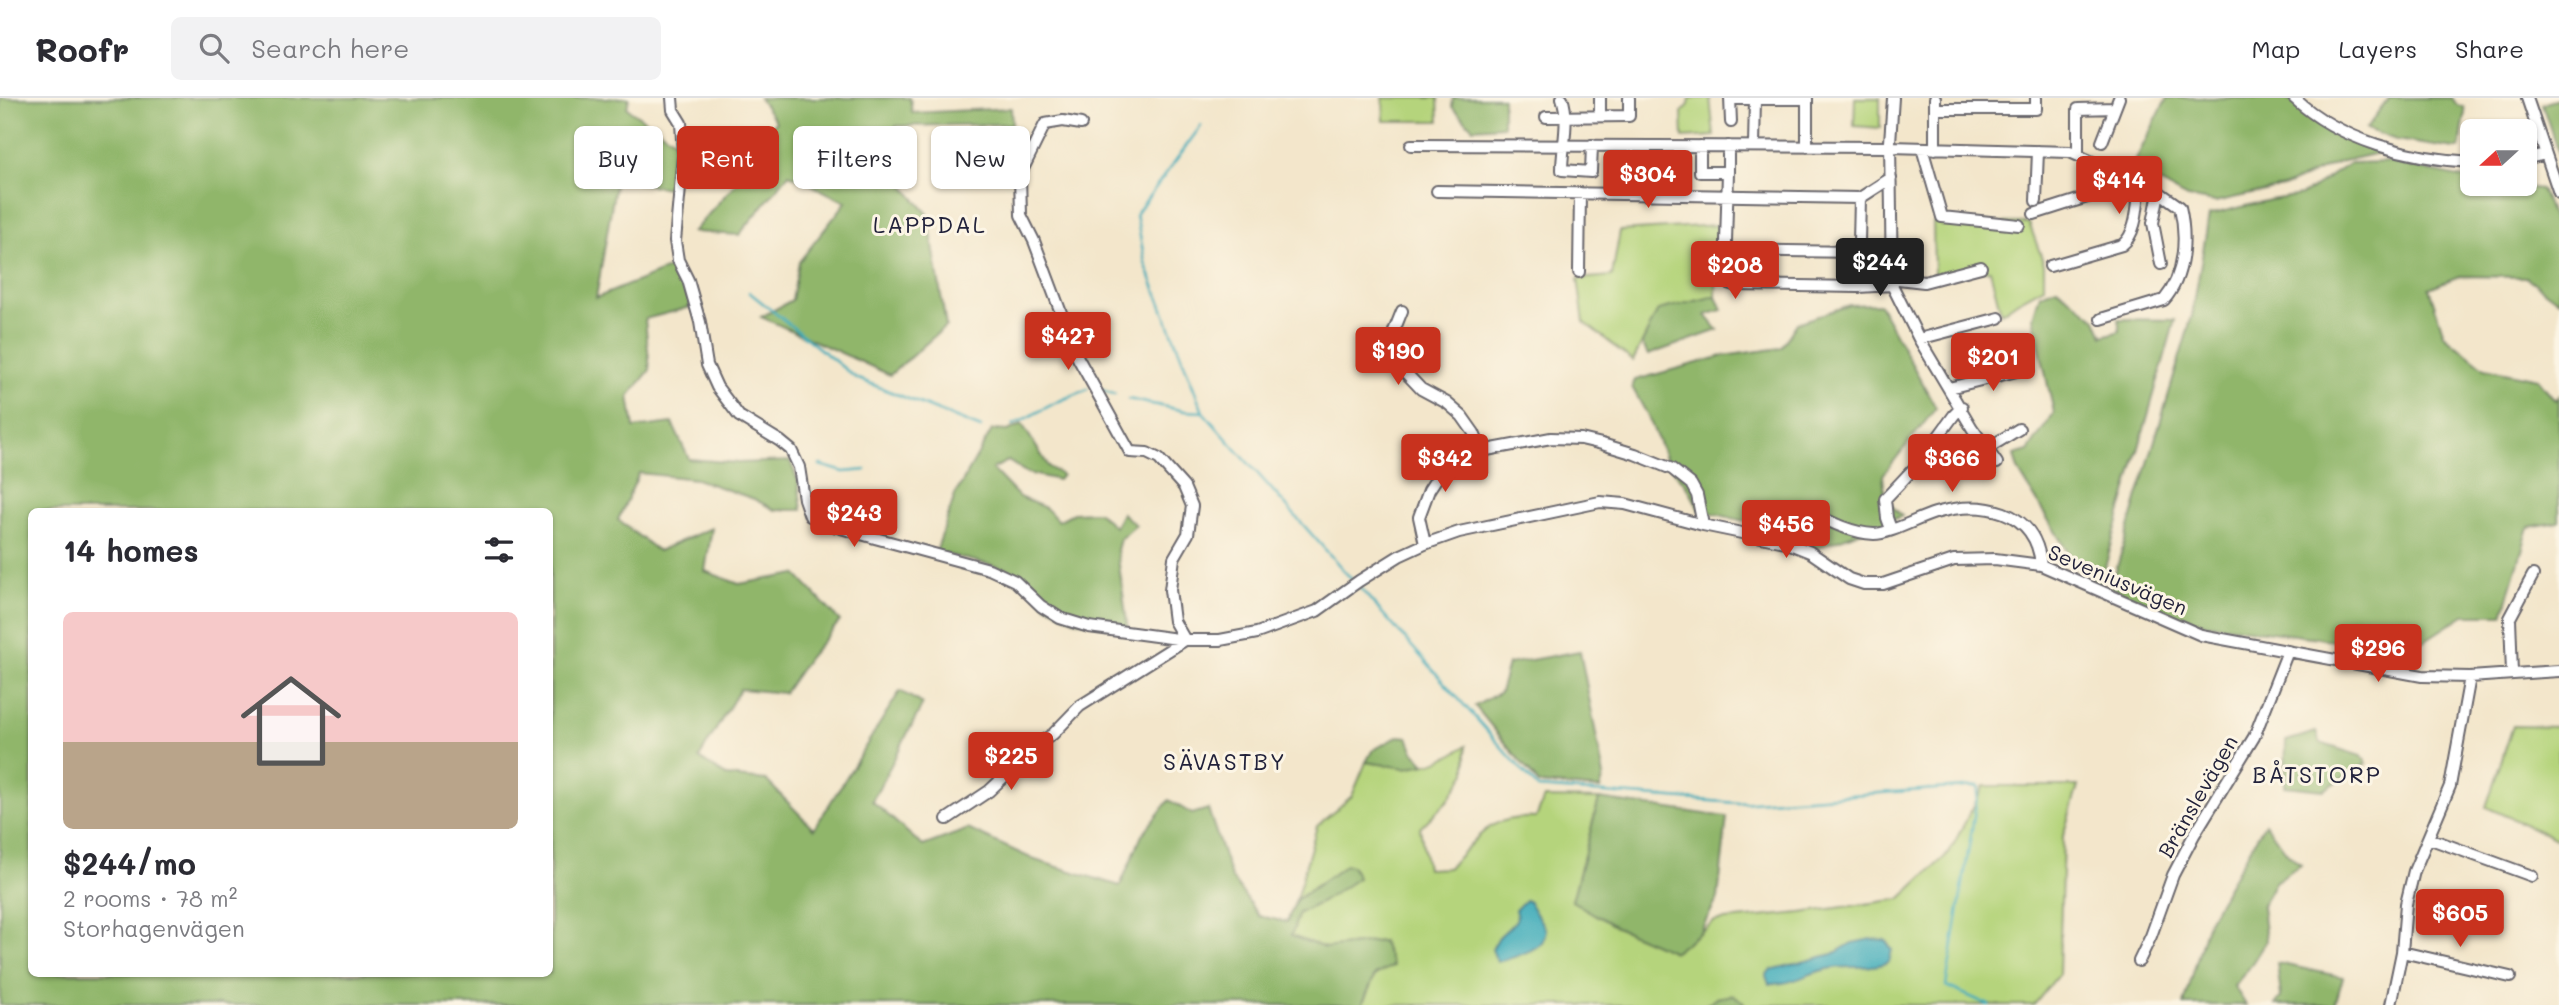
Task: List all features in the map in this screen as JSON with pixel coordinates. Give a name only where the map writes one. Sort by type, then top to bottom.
[{"type":"street","name":"Seveniusvägen","points":[[672,98],[673,110],[681,123],[682,155],[675,241],[678,260],[688,280],[700,322],[707,365],[717,387],[738,416],[791,450],[799,467],[804,499],[810,516],[863,535],[989,569],[1015,581],[1041,606],[1060,618],[1089,627],[1185,640],[1220,640],[1263,631],[1317,611],[1359,581],[1425,544],[1459,532],[1600,502],[1625,504],[1703,525],[1785,542],[1810,552],[1849,579],[1864,584],[1883,584],[1954,560],[1995,559],[2042,565],[2201,635],[2422,676],[2470,677],[2559,671]]},
{"type":"street","points":[[1562,98],[1566,115],[1562,145],[1562,192]]},
{"type":"street","points":[[1600,98],[1600,116]]},
{"type":"street","points":[[1546,117],[1629,116],[1629,98]]},
{"type":"street","points":[[1731,122],[1731,99],[1807,98],[1807,146]]},
{"type":"street","points":[[1893,98],[1891,282],[1920,339],[1972,428],[1997,463]]},
{"type":"street","points":[[1935,149],[1935,104],[1987,104],[2036,109],[2036,98]]},
{"type":"street","points":[[2071,98],[2078,109],[2078,155]]},
{"type":"street","points":[[2294,98],[2328,123],[2375,145],[2460,161]]},
{"type":"street","points":[[2527,98],[2559,193]]},
{"type":"street","points":[[1754,146],[1755,99]]},
{"type":"street","points":[[2078,109],[2117,103],[2102,142]]},
{"type":"street","points":[[947,820],[989,791],[1080,706],[1185,640],[1174,621],[1170,590],[1174,558],[1188,534],[1192,506],[1184,487],[1159,459],[1147,453],[1130,452],[1121,438],[1078,358],[1034,241],[1021,215],[1020,175],[1045,124],[1063,121],[1081,124]]},
{"type":"street","points":[[1411,145],[1807,146],[2070,152],[2159,192],[2180,207],[2187,218],[2177,277],[2164,300],[2101,319]]},
{"type":"street","points":[[1579,272],[1592,145]]},
{"type":"street","points":[[1700,146],[1700,172],[1728,172]]},
{"type":"street","points":[[1728,146],[1725,278],[1728,283],[1857,288],[1891,282],[1924,282],[1981,267]]},
{"type":"street","points":[[1922,148],[1942,217],[2019,225]]},
{"type":"street","points":[[2036,201],[2038,151]]},
{"type":"street","points":[[2538,156],[2545,154]]},
{"type":"street","points":[[1562,170],[1591,170]]},
{"type":"street","points":[[2034,214],[2100,193],[2118,174]]},
{"type":"street","points":[[1437,191],[1860,198],[1891,178]]},
{"type":"street","points":[[2050,266],[2128,241],[2140,184]]},
{"type":"street","points":[[2159,192],[2153,223],[2161,264]]},
{"type":"street","points":[[1857,288],[1860,198]]},
{"type":"street","points":[[1726,250],[1858,253]]},
{"type":"street","points":[[1402,311],[1394,331],[1404,371],[1421,389],[1447,403],[1462,416],[1475,433],[1479,445],[1476,452]]},
{"type":"street","points":[[1920,339],[1999,318]]},
{"type":"street","points":[[1949,388],[2029,368]]},
{"type":"street","points":[[1891,529],[1885,499],[1893,488],[1906,479],[1962,407]]},
{"type":"street","points":[[1988,448],[2020,429]]},
{"type":"street","points":[[1425,544],[1419,517],[1429,490],[1448,466],[1476,452],[1551,439],[1581,439],[1635,454],[1672,469],[1691,484],[1700,504],[1703,525]]},
{"type":"street","points":[[1808,511],[1856,531],[1876,534],[1935,513],[1985,507],[2020,521],[2040,552],[2042,565]]},
{"type":"street","points":[[2512,673],[2510,618],[2533,575]]},
{"type":"street","name":"Bränslevägen","points":[[2139,961],[2173,875],[2194,835],[2254,737],[2288,652]]},
{"type":"street","points":[[2391,1005],[2402,952],[2406,904],[2411,882],[2450,786],[2470,677]]},
{"type":"street","points":[[2428,838],[2532,876]]},
{"type":"street","points":[[2402,952],[2510,977]]},
{"type":"green space","points":[[0,98],[629,98],[627,108],[653,126],[574,126],[574,189],[614,189],[596,298],[675,266],[685,285],[691,307],[645,319],[650,370],[629,396],[634,428],[672,423],[689,459],[738,463],[790,461],[798,481],[802,510],[775,510],[754,499],[696,479],[639,473],[618,520],[658,551],[712,528],[705,571],[739,584],[796,574],[840,621],[809,657],[784,693],[740,689],[699,758],[726,776],[766,780],[814,829],[900,691],[923,704],[872,801],[923,846],[968,829],[1035,860],[1120,886],[1142,835],[1169,800],[1192,814],[1208,809],[1231,877],[1259,916],[1287,922],[1296,900],[1346,865],[1352,866],[1358,878],[1322,902],[1299,913],[1291,936],[1325,948],[1382,941],[1393,966],[1375,975],[1362,1005],[0,1005]]},
{"type":"green space","points":[[759,98],[910,98],[912,113],[1011,108],[1012,124],[793,126],[793,176],[789,174],[779,186],[779,126],[772,126],[776,122]]},
{"type":"green space","points":[[1383,98],[1438,98],[1439,121],[1384,121]]},
{"type":"green space","points":[[1453,98],[1503,98],[1503,126],[1473,128],[1452,107]]},
{"type":"green space","points":[[1690,98],[1710,98],[1714,136],[1683,138],[1682,112],[1689,105]]},
{"type":"green space","points":[[1855,98],[1880,98],[1880,128],[1854,126]]},
{"type":"green space","points":[[2167,98],[2287,98],[2323,125],[2391,150],[2339,162],[2283,187],[2215,202],[2183,196],[2132,167]]},
{"type":"green space","points":[[2389,98],[2452,98],[2457,105],[2464,107],[2464,119],[2460,119],[2460,147],[2455,149],[2396,140],[2366,129]]},
{"type":"green space","points":[[2559,99],[2559,155],[2542,104]]},
{"type":"green space","points":[[663,132],[677,142],[675,189],[663,187]]},
{"type":"green space","points":[[2388,162],[2460,177],[2460,196],[2538,196],[2538,189],[2541,189],[2559,236],[2559,301],[2526,277],[2459,276],[2429,288],[2444,335],[2485,368],[2538,379],[2555,400],[2559,396],[2559,522],[2529,527],[2503,615],[2464,615],[2404,654],[2318,638],[2177,620],[2111,587],[2192,316],[2209,215],[2302,195],[2350,163]]},
{"type":"green space","points":[[731,189],[777,189],[739,235],[693,232]]},
{"type":"green space","points":[[820,189],[906,189],[928,214],[946,326],[890,375],[761,317],[792,300],[799,262],[846,202]]},
{"type":"green space","points":[[1933,222],[2029,223],[2044,264],[2044,287],[2001,313],[1990,270],[1934,275]]},
{"type":"green space","points":[[1717,225],[1716,296],[1658,310],[1633,361],[1584,322],[1578,279],[1612,276],[1620,231]]},
{"type":"green space","points":[[2057,288],[2096,319],[2103,336],[2120,331],[2118,319],[2175,320],[2100,585],[2075,564],[2018,470],[2014,455],[2028,451],[2054,413],[2033,317],[2040,294]]},
{"type":"green space","points":[[1716,296],[1722,310],[1706,315],[1718,330],[1648,355],[1642,343],[1658,310]]},
{"type":"green space","points":[[1879,304],[1936,408],[1883,475],[1885,499],[1902,516],[1814,549],[1789,532],[1699,510],[1690,491],[1667,462],[1648,416],[1632,387],[1635,380],[1723,356],[1781,348],[1797,323],[1849,305]]},
{"type":"green space","points":[[1022,424],[1049,467],[1062,475],[1058,480],[1027,473],[1008,461],[992,469],[1019,497],[1046,508],[1058,521],[1073,513],[1098,512],[1115,527],[1122,513],[1136,525],[1120,539],[1117,550],[1128,630],[1074,620],[1046,605],[1029,585],[1008,569],[936,552],[955,495],[992,430],[1008,431]]},
{"type":"green space","points":[[1580,651],[1604,776],[1600,789],[1539,784],[1475,706],[1500,692],[1508,664]]},
{"type":"green space","points":[[2513,726],[2559,727],[2559,840],[2486,807]]},
{"type":"green space","points":[[2316,732],[2320,743],[2361,756],[2367,763],[2324,790],[2285,786],[2286,741]]},
{"type":"green space","points":[[1398,736],[1408,737],[1414,752],[1425,764],[1405,768],[1366,762],[1372,751]]},
{"type":"green space","points":[[1466,746],[1466,773],[1448,800],[1420,828],[1427,869],[1448,868],[1485,830],[1495,824],[1519,818],[1536,818],[1544,798],[1599,799],[1572,901],[1674,952],[1715,921],[1801,913],[1900,899],[1949,853],[1984,786],[2078,786],[2063,836],[2059,974],[2034,1005],[1362,1005],[1375,975],[1382,941],[1325,948],[1291,936],[1299,913],[1322,902],[1346,865],[1296,900],[1317,826],[1352,796],[1366,762],[1418,766],[1441,760]]},
{"type":"green space","points":[[1599,799],[1727,817],[1718,898],[1700,932],[1674,952],[1618,928],[1572,901]]},
{"type":"green space","points":[[2265,823],[2287,853],[2301,864],[2275,882],[2262,906],[2266,941],[2234,986],[2246,1005],[2184,1005],[2208,921]]},
{"type":"green space","points":[[2277,963],[2343,977],[2335,1005],[2275,1005],[2281,997]]},
{"type":"green space","points":[[1733,995],[1744,1002],[1743,1005],[1705,1005],[1716,998]]},
{"type":"water","points":[[1525,900],[1529,902],[1546,930],[1543,940],[1530,950],[1497,962],[1492,949],[1499,937],[1515,922],[1515,910]]},
{"type":"water","points":[[1871,939],[1885,940],[1892,950],[1889,962],[1841,967],[1787,982],[1769,984],[1766,976],[1770,970],[1833,954],[1852,943]]},
{"type":"waterway","points":[[1201,126],[1136,214],[1145,263],[1203,412],[1354,582]]},
{"type":"waterway","points":[[749,292],[856,378],[981,428]]},
{"type":"waterway","points":[[1013,425],[1088,389]]},
{"type":"waterway","points":[[1100,390],[1115,394]]},
{"type":"waterway","points":[[1128,399],[1203,412]]},
{"type":"waterway","points":[[820,465],[844,472],[866,470]]},
{"type":"waterway","points":[[1359,587],[1538,788],[1738,803],[1979,786],[1946,986],[1989,1005]]},
{"type":"district","name":"LAPPDAL","points":[[930,224]]},
{"type":"district","name":"SÄVASTBY","points":[[1225,761]]},
{"type":"district","name":"BÅTSTORP","points":[[2317,774]]}]
